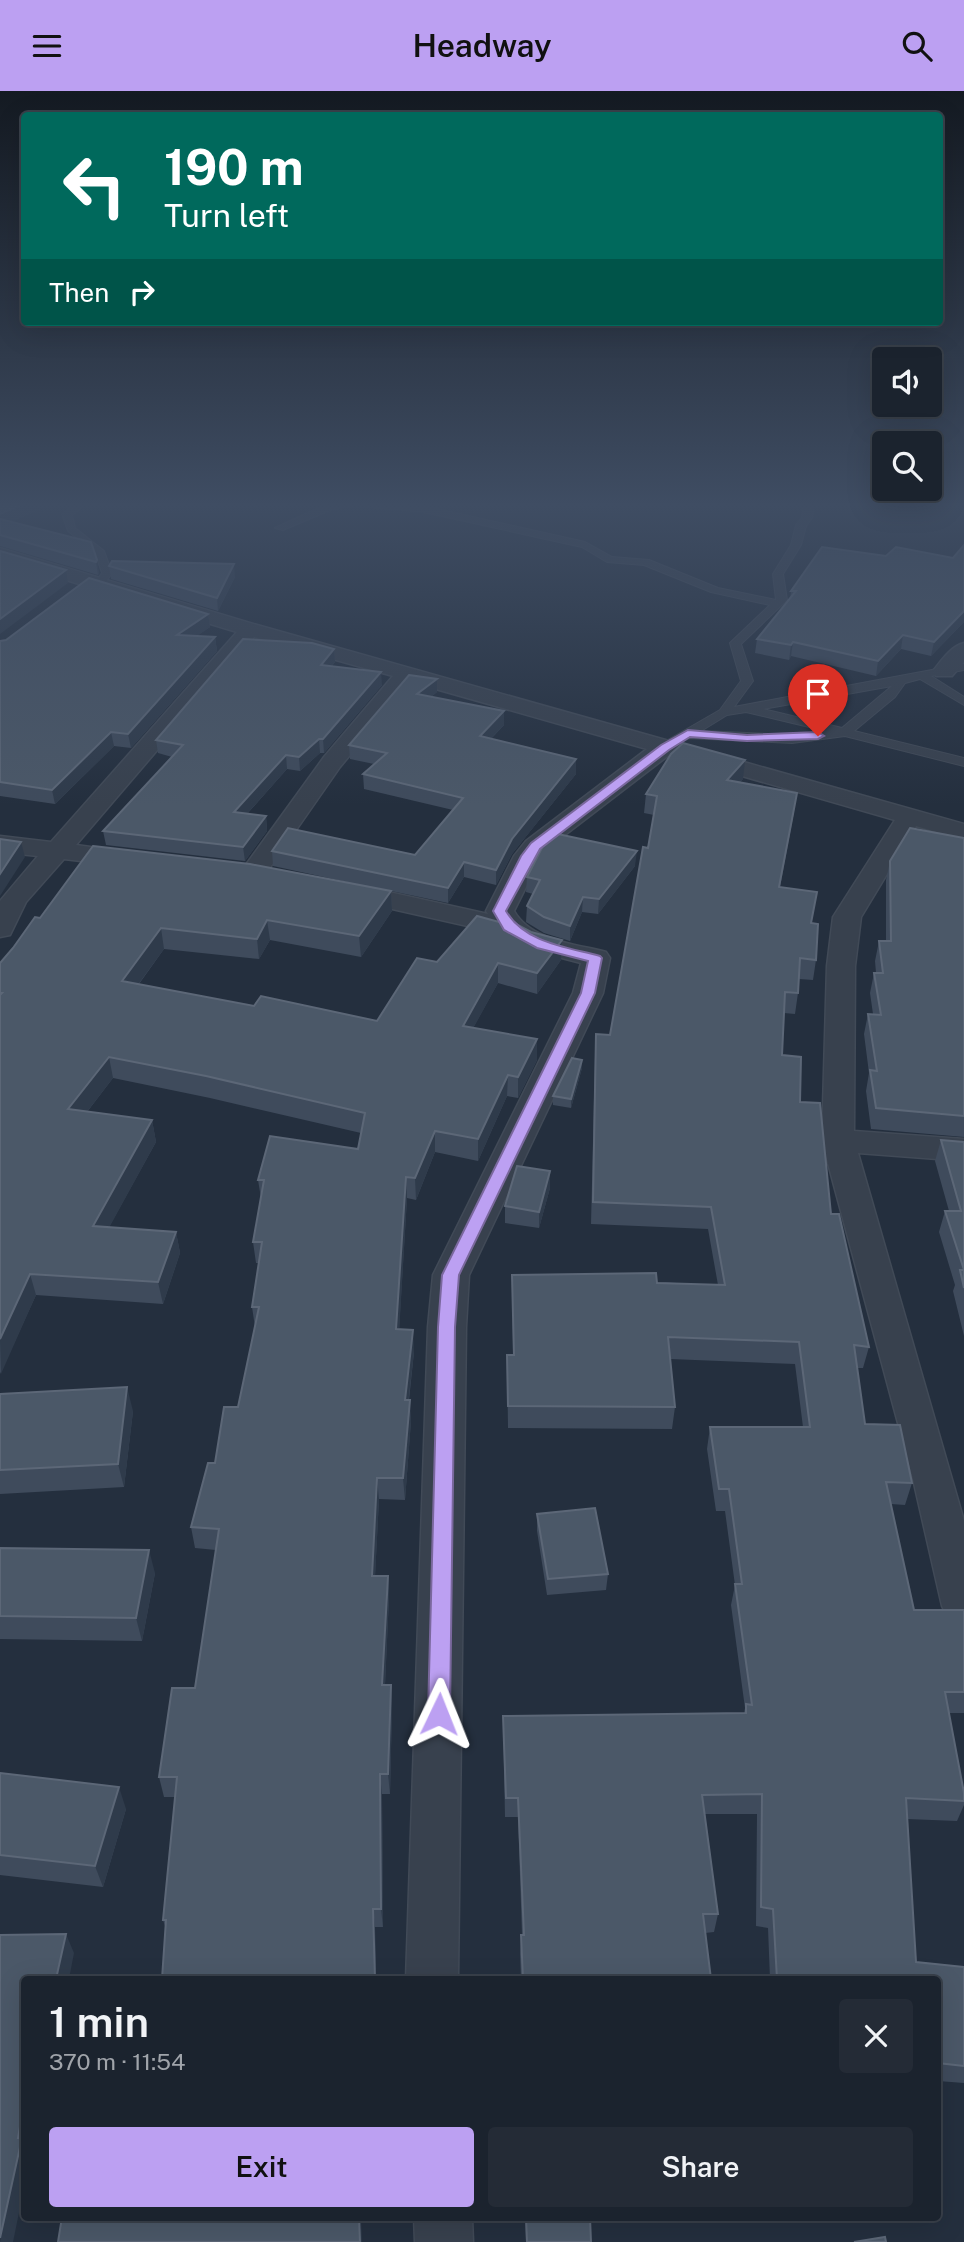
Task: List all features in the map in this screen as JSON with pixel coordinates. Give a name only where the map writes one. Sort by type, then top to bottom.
[{"type":"street","points":[[169,604],[407,674],[677,741],[909,817],[964,832]]},
{"type":"street","points":[[0,929],[14,900],[250,628]]},
{"type":"street","points":[[954,669],[964,649]]},
{"type":"street","points":[[253,873],[332,762],[407,674]]},
{"type":"street","points":[[509,927],[500,911],[527,856],[535,846],[677,741]]},
{"type":"street","points":[[909,817],[846,917],[841,966],[838,1141],[929,1466],[964,1606]]},
{"type":"street","points":[[0,844],[162,862]]},
{"type":"street","points":[[318,885],[509,927],[542,945],[596,958],[588,993],[451,1275],[447,1327],[432,1976]]},
{"type":"street","points":[[838,1141],[964,1150]]},
{"type":"street","points":[[443,2221],[444,2242]]},
{"type":"lane","points":[[724,712],[747,681],[735,643],[778,604]]},
{"type":"lane","points":[[677,741],[724,712],[954,669]]},
{"type":"lane","points":[[921,675],[964,702]]},
{"type":"lane","points":[[677,741],[792,739],[844,733],[891,695],[901,681]]},
{"type":"lane","points":[[742,708],[964,762]]},
{"type":"building","points":[[0,604],[20,604],[0,619]]},
{"type":"building","points":[[54,604],[176,604],[208,614],[177,635],[215,637],[128,734],[111,732],[52,790],[0,782],[0,641],[6,640]]},
{"type":"building","points":[[785,604],[964,604],[964,611],[934,642],[903,635],[878,661],[793,642],[791,645],[757,639]]},
{"type":"building","points":[[243,639],[312,643],[334,649],[321,665],[381,672],[323,739],[319,739],[299,757],[286,755],[234,812],[266,816],[243,847],[103,831],[183,745],[156,740]]},
{"type":"building","points":[[409,675],[437,679],[417,694],[504,711],[480,736],[576,759],[512,839],[496,870],[464,862],[448,888],[272,851],[288,828],[415,855],[463,798],[363,774],[387,753],[349,745]]},
{"type":"building","points":[[683,743],[745,760],[727,780],[797,793],[779,887],[817,892],[811,923],[818,924],[816,960],[800,958],[798,993],[785,992],[782,1055],[801,1057],[800,1102],[820,1103],[831,1214],[839,1214],[869,1347],[854,1345],[865,1424],[900,1425],[912,1483],[886,1482],[914,1610],[964,1610],[964,1692],[945,1692],[964,1801],[906,1798],[916,1962],[964,1967],[964,2066],[941,2063],[941,1976],[777,1976],[773,1909],[761,1907],[762,1794],[702,1795],[718,1914],[703,1914],[711,1976],[523,1976],[521,1935],[524,1935],[518,1798],[506,1798],[503,1716],[746,1713],[746,1704],[752,1705],[735,1584],[742,1584],[729,1489],[719,1489],[710,1427],[810,1427],[799,1342],[668,1337],[675,1407],[508,1406],[507,1355],[514,1355],[512,1275],[656,1273],[657,1283],[725,1285],[711,1207],[593,1202],[596,1034],[610,1035],[643,847],[648,848],[657,796],[646,794],[671,754]]},
{"type":"building","points":[[910,828],[964,838],[964,1116],[876,1108],[870,1070],[877,1071],[868,1014],[881,1015],[874,973],[883,973],[879,941],[891,941],[890,861]]},
{"type":"building","points":[[553,833],[637,851],[599,899],[583,897],[570,926],[544,917],[527,906],[540,880],[527,877],[547,838]]},
{"type":"building","points":[[0,839],[21,842],[0,874]]},
{"type":"building","points":[[93,846],[250,864],[391,891],[359,936],[267,920],[257,939],[161,928],[122,981],[254,1006],[261,996],[377,1021],[417,958],[437,962],[477,916],[514,926],[516,924],[531,932],[562,940],[537,973],[498,963],[463,1026],[537,1039],[518,1077],[508,1075],[478,1139],[435,1131],[415,1178],[406,1177],[396,1329],[413,1330],[405,1400],[410,1400],[403,1478],[377,1478],[372,1576],[388,1576],[382,1685],[391,1685],[388,1774],[380,1774],[381,1909],[373,1909],[375,1976],[162,1976],[166,1920],[163,1920],[177,1777],[159,1777],[172,1688],[195,1688],[219,1529],[191,1527],[208,1463],[215,1463],[224,1407],[238,1407],[259,1307],[252,1307],[262,1242],[253,1242],[264,1180],[258,1180],[270,1136],[358,1149],[365,1113],[206,1076],[109,1057],[68,1109],[152,1120],[93,1226],[176,1232],[158,1282],[30,1274],[0,1339],[0,963],[35,917],[40,918]]},
{"type":"building","points":[[572,1058],[582,1060],[571,1099],[553,1096]]},
{"type":"building","points":[[941,1140],[964,1142],[964,1270],[945,1211],[961,1211]]},
{"type":"building","points":[[517,1166],[550,1171],[539,1212],[505,1206]]},
{"type":"building","points":[[960,1270],[964,1270],[964,1288]]},
{"type":"building","points":[[127,1387],[118,1464],[0,1470],[0,1394]]},
{"type":"building","points":[[595,1508],[608,1574],[548,1579],[537,1514]]},
{"type":"building","points":[[0,1548],[149,1550],[136,1618],[0,1616]]},
{"type":"building","points":[[0,1773],[119,1787],[95,1866],[0,1855]]},
{"type":"building","points":[[66,1934],[57,1976],[21,1976],[21,2121],[18,2138],[21,2138],[21,2143],[0,2238],[0,1935]]},
{"type":"building","points":[[61,2221],[359,2221],[360,2242],[58,2242]]},
{"type":"building","points":[[526,2221],[590,2221],[591,2242],[527,2242]]},
{"type":"building","points":[[885,2237],[886,2242],[854,2242]]},
{"type":"route","points":[[439,1714],[447,1327],[451,1275],[588,993],[596,958],[542,945],[509,927],[500,911],[527,856],[535,846],[665,747],[688,734],[792,739],[818,736]]}]
